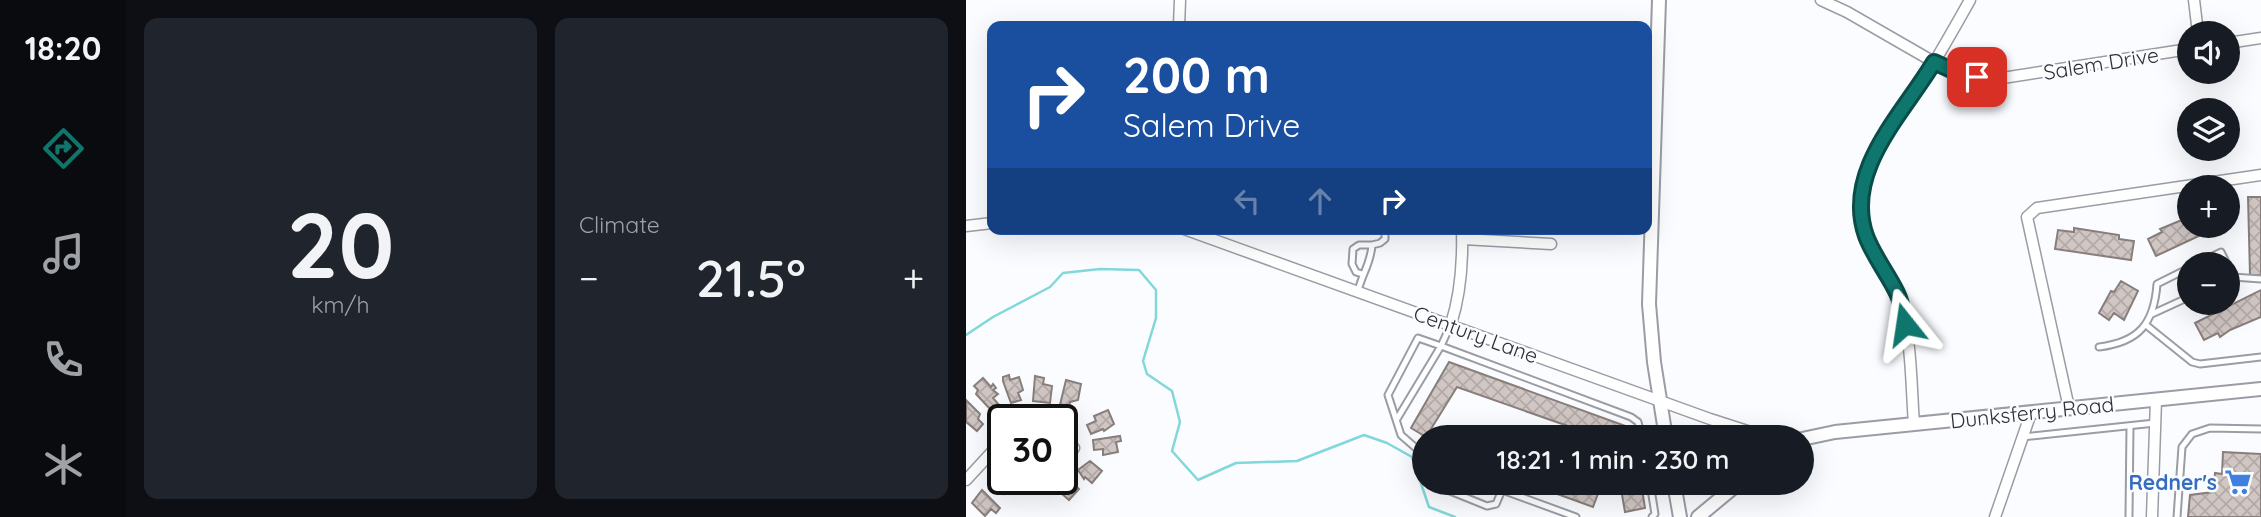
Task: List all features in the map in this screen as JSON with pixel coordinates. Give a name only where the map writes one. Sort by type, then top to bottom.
[{"type":"street","points":[[1179,21],[1180,0]]},
{"type":"street","points":[[1652,174],[1659,0]]},
{"type":"street","name":"Salem Drive","points":[[1821,0],[1958,73],[1996,79],[2177,51]]},
{"type":"street","points":[[1914,424],[1901,303],[1866,237],[1861,209],[1864,178],[1890,127],[1934,62],[1970,0]]},
{"type":"street","points":[[2194,0],[2197,21]]},
{"type":"street","points":[[2240,41],[2261,38]]},
{"type":"street","points":[[2069,408],[2027,217],[2037,208],[2261,175]]},
{"type":"street","points":[[966,226],[987,224]]},
{"type":"street","name":"Century Lane","points":[[1201,235],[1728,425]]},
{"type":"street","points":[[1451,324],[1460,290],[1462,235]]},
{"type":"street","points":[[1471,235],[1551,244]]},
{"type":"street","points":[[1651,235],[1649,304],[1664,425]]},
{"type":"street","name":"Dunksferry Road","points":[[1814,436],[1835,432],[2261,389]]},
{"type":"street","points":[[2152,517],[2156,400]]},
{"type":"street","points":[[1995,517],[2031,412]]},
{"type":"street","points":[[966,480],[987,457]]},
{"type":"street","points":[[1676,495],[1680,517]]},
{"type":"street","points":[[1698,517],[1725,495]]},
{"type":"lane","points":[[1362,274],[1356,272],[1352,264],[1353,249],[1359,245],[1372,246],[1380,243],[1385,239],[1385,235]]},
{"type":"lane","points":[[1358,291],[1362,274],[1371,261],[1372,246]]},
{"type":"lane","points":[[2099,347],[2120,344],[2146,325],[2152,314],[2157,284],[2177,274]]},
{"type":"lane","points":[[2240,278],[2261,279]]},
{"type":"lane","points":[[2152,314],[2177,303]]},
{"type":"lane","points":[[1397,419],[1441,346],[1451,324]]},
{"type":"lane","points":[[2146,325],[2192,362],[2200,364],[2261,357]]},
{"type":"lane","points":[[1412,445],[1397,428],[1397,419],[1388,395],[1418,338],[1631,417],[1639,425]]},
{"type":"lane","points":[[2022,437],[2155,424]]},
{"type":"lane","points":[[2129,517],[2130,426]]},
{"type":"lane","points":[[2177,517],[2182,447],[2192,434],[2210,428],[2261,429]]},
{"type":"lane","points":[[1460,495],[1487,506],[1496,504],[1500,495]]},
{"type":"lane","points":[[1516,495],[1576,517]]},
{"type":"lane","points":[[1652,495],[1655,514],[1652,517]]},
{"type":"building","points":[[2248,197],[2261,197],[2261,275],[2250,275]]},
{"type":"building","points":[[2177,222],[2177,238],[2194,238],[2156,256],[2148,239],[2162,232],[2160,229]]},
{"type":"building","points":[[2074,228],[2119,235],[2119,239],[2134,241],[2131,260],[2055,249],[2058,230],[2074,232]]},
{"type":"building","points":[[2121,281],[2138,291],[2124,320],[2114,313],[2109,320],[2099,313],[2111,291],[2114,292]]},
{"type":"building","points":[[2261,290],[2261,317],[2220,337],[2218,333],[2204,340],[2195,323],[2211,315],[2240,315],[2240,300]]},
{"type":"building","points":[[1449,362],[1623,425],[1565,425],[1457,387],[1433,425],[1413,425]]},
{"type":"building","points":[[1009,375],[1010,380],[1019,377],[1023,390],[1018,393],[1021,400],[1011,403],[1003,381],[1003,377]]},
{"type":"building","points":[[1035,376],[1044,378],[1043,384],[1052,386],[1050,403],[1033,401]]},
{"type":"building","points":[[983,378],[991,387],[993,384],[996,388],[993,390],[998,394],[993,398],[998,404],[987,406],[976,394],[978,390],[974,386]]},
{"type":"building","points":[[1066,380],[1081,384],[1078,400],[1060,404]]},
{"type":"building","points":[[966,400],[980,414],[978,419],[983,424],[977,431],[966,422]]},
{"type":"building","points":[[1108,410],[1114,424],[1104,431],[1103,429],[1091,434],[1087,425],[1096,421],[1094,416]]},
{"type":"building","points":[[1120,436],[1121,441],[1116,442],[1118,452],[1103,455],[1103,449],[1094,450],[1093,440]]},
{"type":"building","name":"Redner's","points":[[2223,452],[2261,454],[2261,517],[2188,517],[2190,495],[2213,492],[2215,473],[2222,474]]},
{"type":"building","points":[[1090,461],[1102,471],[1092,483],[1085,477],[1084,479],[1078,470]]},
{"type":"building","points":[[982,490],[1000,508],[996,513],[991,509],[985,516],[972,503]]},
{"type":"building","points":[[1560,495],[1597,495],[1593,507]]},
{"type":"building","points":[[1622,495],[1643,495],[1645,508],[1625,512]]},
{"type":"waterway","points":[[966,335],[993,317],[1050,287],[1063,273],[1100,269],[1139,270],[1156,290],[1156,318],[1143,361],[1147,374],[1172,391],[1180,422],[1172,451],[1198,480],[1236,463],[1297,461],[1364,435],[1387,443],[1412,457],[1429,507],[1455,517]]},
{"type":"place","name":"Redner's","points":[[2238,482]]},
{"type":"route","points":[[1905,324],[1897,293],[1866,237],[1861,209],[1864,178],[1890,127],[1934,62],[1946,69],[1977,77]]}]
